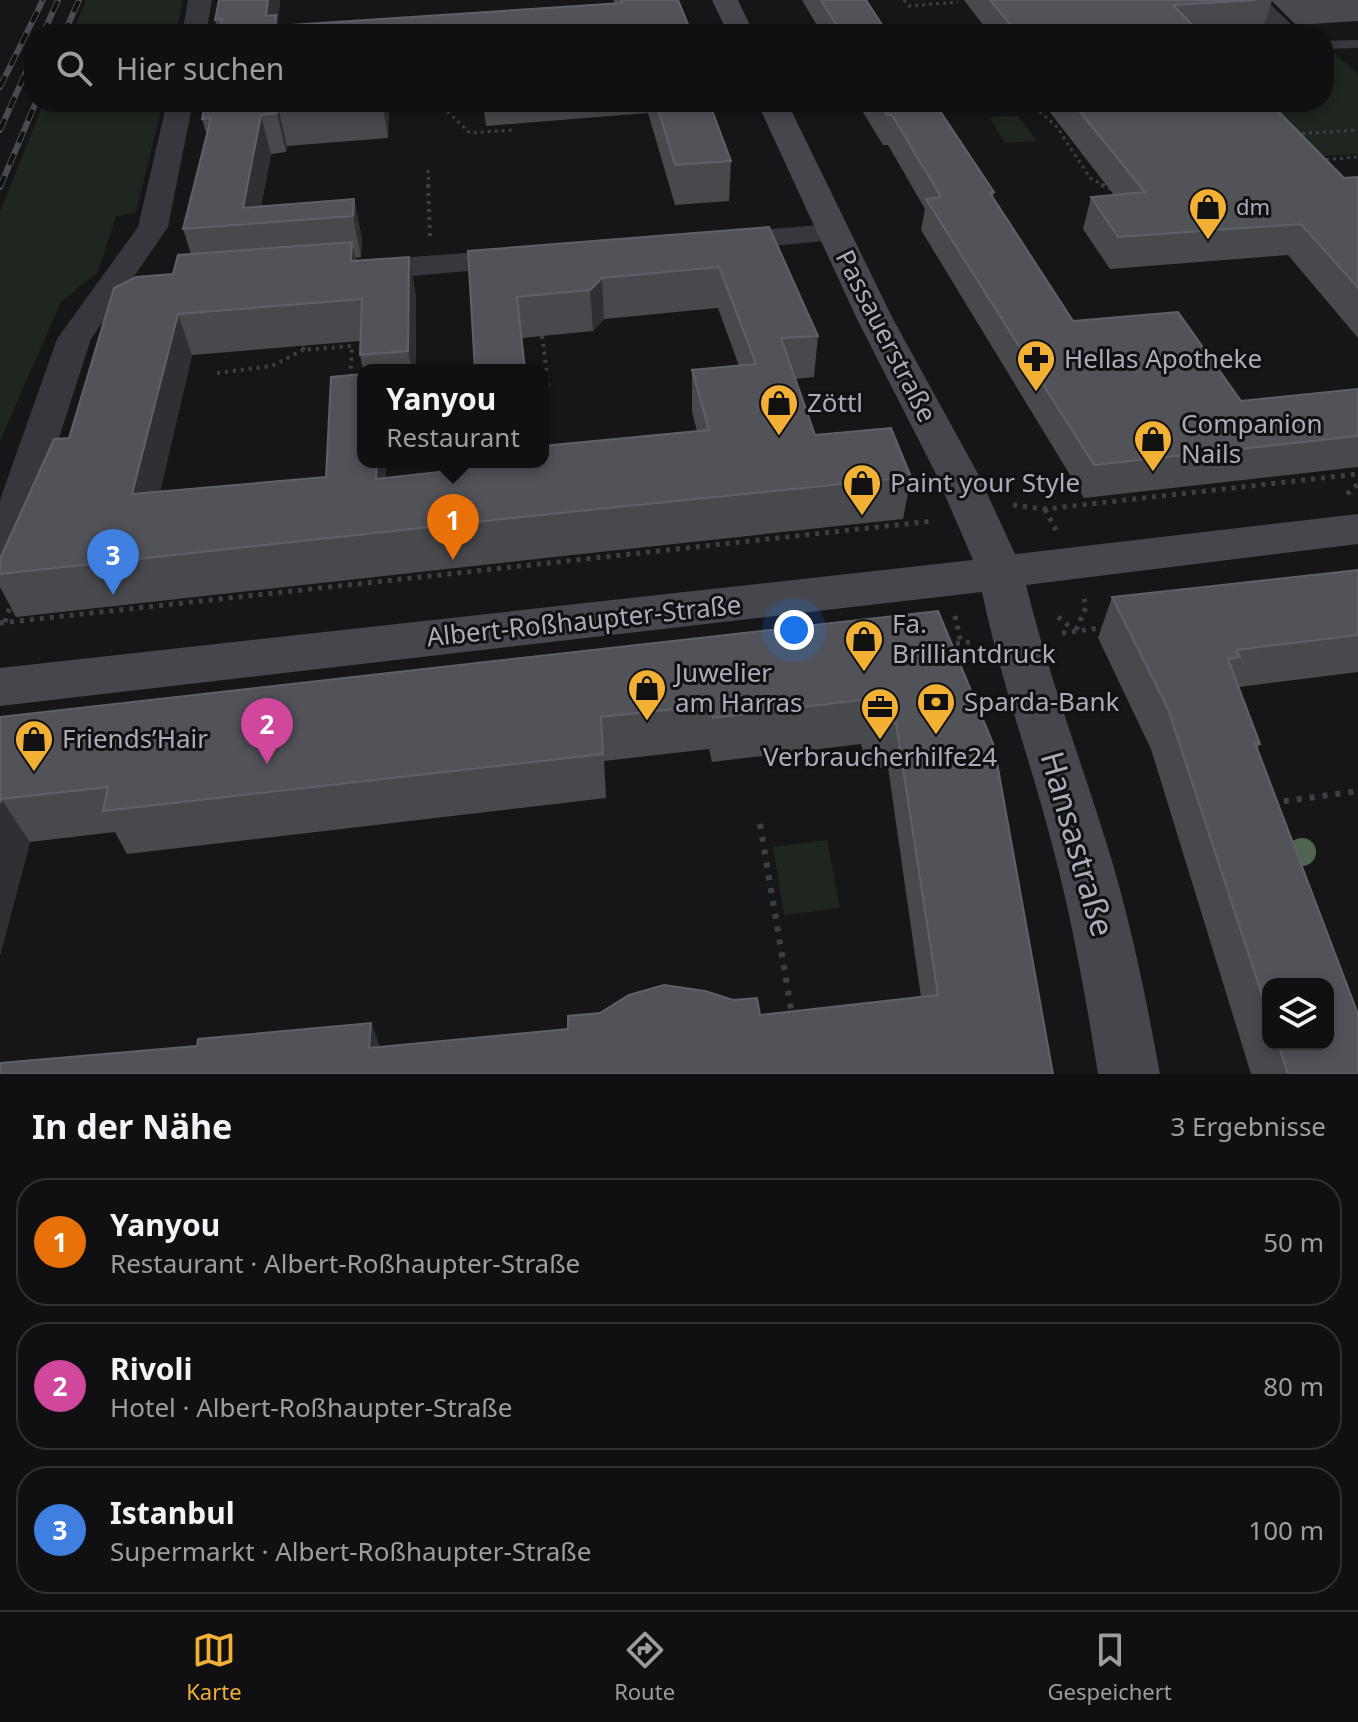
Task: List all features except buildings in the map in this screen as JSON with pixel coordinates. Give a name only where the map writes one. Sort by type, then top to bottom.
[{"type":"street","points":[[196,24],[200,0]]},
{"type":"street","points":[[725,0],[736,24]]},
{"type":"street","points":[[1252,0],[1278,24]]},
{"type":"street","points":[[3,549],[74,339],[127,288],[153,227],[178,112]]},
{"type":"street","name":"Passauerstraße","points":[[777,112],[833,233],[956,472],[1000,571]]},
{"type":"street","points":[[687,245],[833,233]]},
{"type":"street","points":[[326,273],[548,256]]},
{"type":"street","name":"Albert-Roßhaupter-Straße","points":[[0,687],[948,580],[1000,571],[1358,529]]},
{"type":"street","name":"Hansastraße","points":[[1000,571],[1015,637],[1081,850],[1111,969],[1129,1074]]},
{"type":"lane","points":[[1334,45],[1358,44]]},
{"type":"path","points":[[904,0],[909,6],[958,2]]},
{"type":"path","points":[[448,112],[470,133],[514,130]]},
{"type":"path","points":[[1042,113],[1054,112]]},
{"type":"path","points":[[1042,113],[1048,116],[1073,149],[1085,175],[1101,187],[1116,189]]},
{"type":"path","points":[[1283,134],[1358,130]]},
{"type":"path","points":[[1308,160],[1358,157]]},
{"type":"path","points":[[428,170],[430,265]]},
{"type":"path","points":[[542,336],[546,364]]},
{"type":"path","points":[[217,373],[272,366],[303,348],[352,346],[349,392]]},
{"type":"path","points":[[1045,509],[1358,474]]},
{"type":"path","points":[[13,597],[2,623],[934,521]]},
{"type":"path","points":[[1076,631],[1123,625]]},
{"type":"path","points":[[929,646],[961,643]]},
{"type":"path","points":[[1259,804],[1358,791]]},
{"type":"path","points":[[760,824],[793,1017]]},
{"type":"shaded area","points":[[86,0],[183,0],[178,24],[76,24]]},
{"type":"shaded area","points":[[1334,53],[1358,74],[1358,154],[1310,157],[1267,112],[1334,112]]},
{"type":"shaded area","points":[[40,112],[161,112],[136,212],[116,217],[98,272],[61,302],[0,441],[0,212]]},
{"type":"shaded area","points":[[1018,116],[1037,141],[1005,143],[989,117]]},
{"type":"shaded area","points":[[827,840],[840,908],[784,915],[773,847]]},
{"type":"railway","points":[[31,24],[43,0]]},
{"type":"railway","points":[[47,24],[58,0]]},
{"type":"railway","points":[[68,24],[79,0]]},
{"type":"railway","points":[[0,87],[24,38]]},
{"type":"railway","points":[[0,130],[24,76]]},
{"type":"railway","points":[[0,187],[32,112]]},
{"type":"place","name":"dm","points":[[1208,241]]},
{"type":"place","name":"Hellas Apotheke","points":[[1036,393]]},
{"type":"place","name":"Zöttl","points":[[779,437]]},
{"type":"place","name":"Companion Nails","points":[[1153,473]]},
{"type":"place","name":"Paint your Style","points":[[862,517]]},
{"type":"place","name":"Yanyou","points":[[453,560]]},
{"type":"place","name":"Istanbul","points":[[113,595]]},
{"type":"place","name":"Fa. Brilliantdruck","points":[[864,673]]},
{"type":"place","name":"Juwelier am Harras","points":[[647,722]]},
{"type":"place","name":"Sparda-Bank","points":[[936,736]]},
{"type":"place","name":"Verbraucherhilfe24","points":[[880,741]]},
{"type":"place","name":"Rivoli","points":[[267,764]]},
{"type":"place","name":"Friends’Hair","points":[[34,773]]}]
